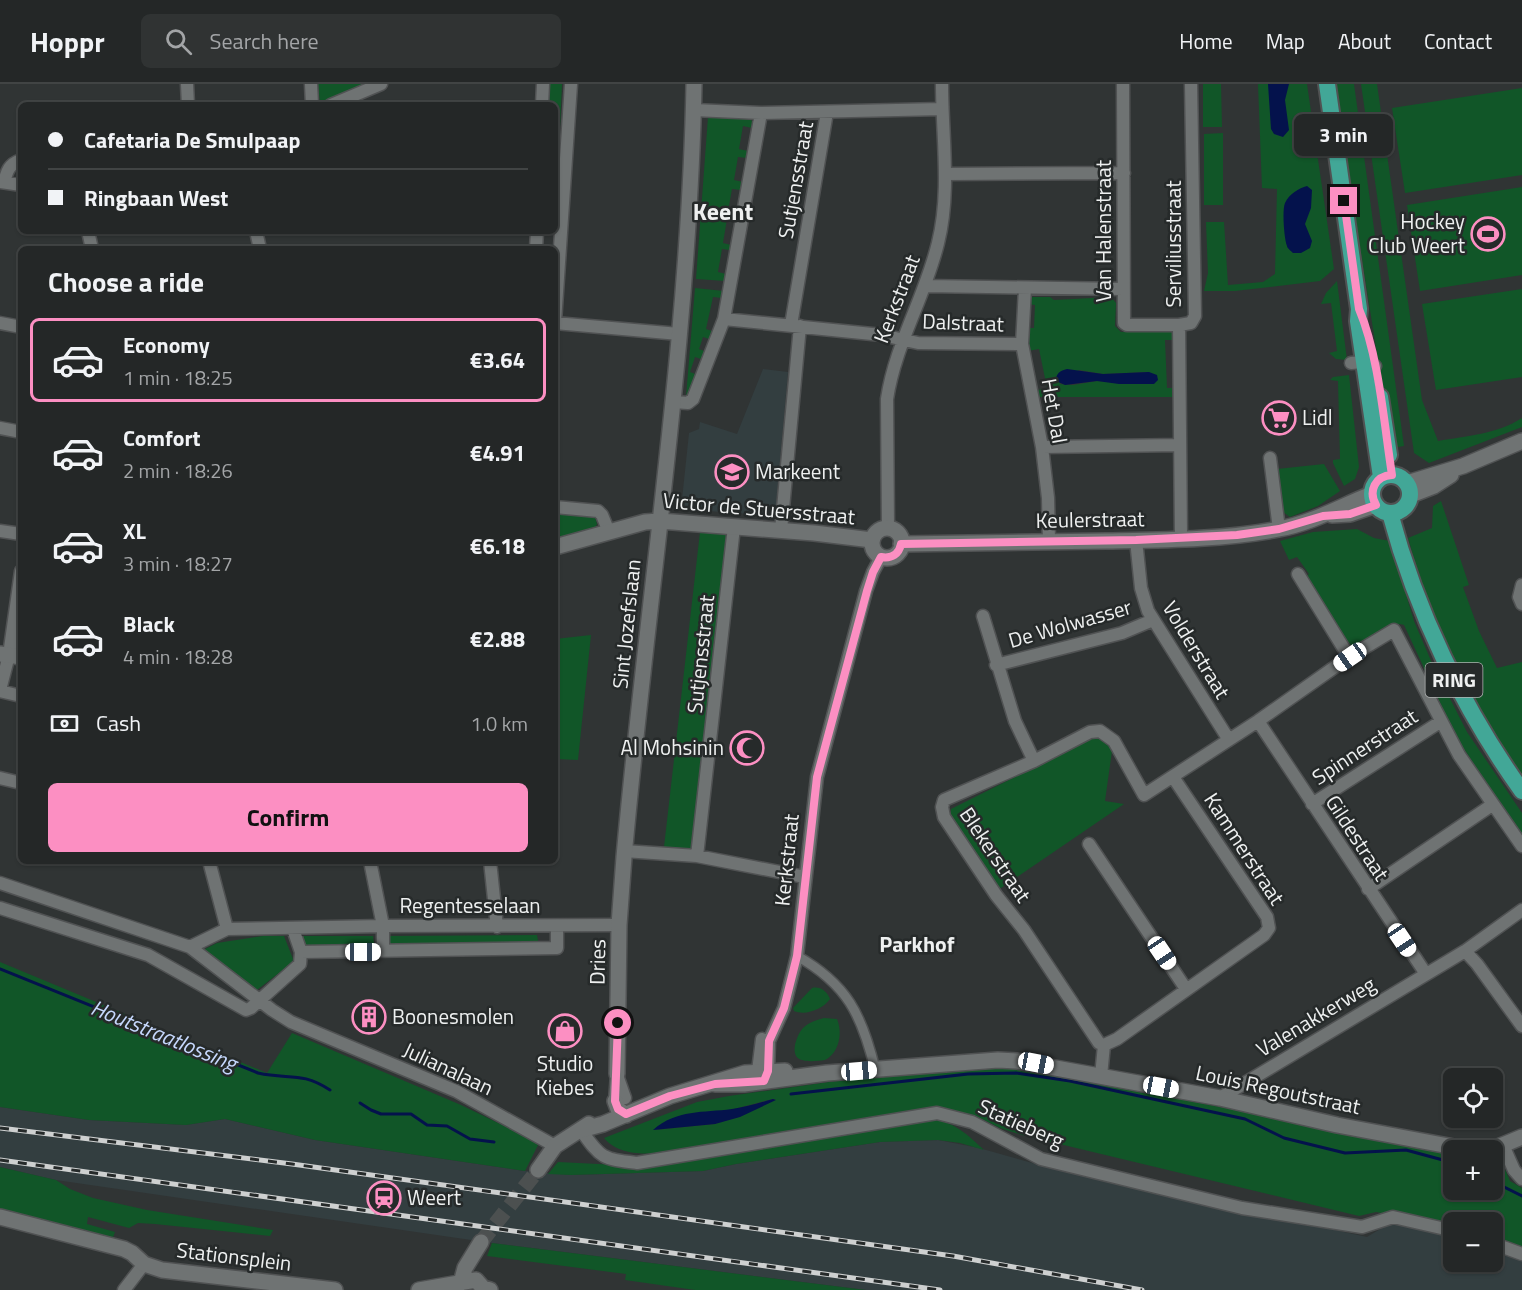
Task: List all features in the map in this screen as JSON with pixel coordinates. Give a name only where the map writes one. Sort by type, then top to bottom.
[{"type":"main road","points":[[1327,84],[1359,309],[1361,366],[1386,476]]},
{"type":"main road","points":[[1386,476],[1400,477],[1409,489],[1408,504],[1385,506],[1374,486],[1386,476]]},
{"type":"main road","name":"RING","points":[[1385,506],[1432,634],[1450,673],[1491,747],[1522,791]]},
{"type":"street","points":[[187,84],[188,102]]},
{"type":"street","points":[[311,84],[312,102]]},
{"type":"street","points":[[543,84],[543,102]]},
{"type":"street","points":[[558,229],[571,84]]},
{"type":"street","name":"Sint Jozefslaan","points":[[624,851],[673,402],[694,84]]},
{"type":"street","name":"Kerkstraat","points":[[888,529],[887,399],[890,379],[926,286],[939,243],[946,174],[942,84]]},
{"type":"street","name":"Van Halenstraat","points":[[1123,84],[1124,323],[1127,325],[1179,325]]},
{"type":"street","name":"Serviliusstraat","points":[[1181,538],[1179,325],[1191,323],[1195,316],[1191,84]]},
{"type":"street","points":[[338,102],[378,85]]},
{"type":"street","points":[[694,110],[761,113],[942,109]]},
{"type":"street","name":"Sutjensstraat","points":[[781,530],[796,326],[827,112]]},
{"type":"street","points":[[673,402],[688,403],[693,399],[724,319],[761,113]]},
{"type":"street","points":[[18,161],[7,170],[2,182],[18,185]]},
{"type":"street","points":[[946,174],[1124,173]]},
{"type":"street","points":[[926,286],[1123,289]]},
{"type":"street","name":"Het Dal","points":[[1025,288],[1022,344],[1042,447],[1048,498],[1049,542]]},
{"type":"street","name":"Dalstraat","points":[[724,319],[882,335],[918,343],[1022,344]]},
{"type":"street","points":[[0,323],[18,326]]},
{"type":"street","points":[[558,323],[679,334]]},
{"type":"street","points":[[0,428],[18,431]]},
{"type":"street","points":[[1409,489],[1441,482],[1463,466],[1522,441]]},
{"type":"street","points":[[1042,447],[1180,445]]},
{"type":"street","points":[[1270,458],[1279,529]]},
{"type":"street","name":"Keulerstraat","points":[[901,544],[1136,540],[1237,535],[1279,529],[1323,516],[1385,506]]},
{"type":"street","points":[[558,507],[598,511],[609,532]]},
{"type":"street","name":"Victor de Stuersstraat","points":[[558,546],[645,522],[660,521],[781,530],[872,540]]},
{"type":"street","name":"Sutjensstraat","points":[[697,856],[734,527]]},
{"type":"street","points":[[888,529],[896,532],[901,544],[895,555],[888,558],[881,557],[873,549],[872,540],[878,531],[888,529]]},
{"type":"street","points":[[0,531],[18,534]]},
{"type":"street","name":"Volderstraat","points":[[1136,540],[1141,588],[1148,611],[1229,740]]},
{"type":"street","name":"Kerkstraat","points":[[763,1074],[769,1041],[784,1008],[797,956],[817,777],[867,591],[881,557]]},
{"type":"street","points":[[1298,574],[1350,657]]},
{"type":"street","points":[[1522,585],[1520,586],[1520,597],[1522,604]]},
{"type":"street","points":[[18,594],[10,655],[0,691],[18,695]]},
{"type":"street","points":[[983,616],[996,665],[1015,721],[1034,761]]},
{"type":"street","name":"De Wolwasser","points":[[996,665],[1122,633],[1154,620]]},
{"type":"street","points":[[1173,777],[1350,657],[1394,630],[1459,755],[1522,846]]},
{"type":"street","name":"Gildestraat","points":[[1258,721],[1426,974]]},
{"type":"street","name":"Spinnerstraat","points":[[1312,804],[1440,722]]},
{"type":"street","name":"Blekerstraat","points":[[1104,1045],[1099,1043],[1024,930],[996,895],[944,817],[942,807],[944,800],[1034,761],[1090,732],[1100,731],[1114,741],[1144,795],[1173,777]]},
{"type":"street","name":"Kammerstraat","points":[[1104,1045],[1117,1039],[1264,935],[1269,928],[1267,917],[1173,777]]},
{"type":"street","points":[[0,778],[18,782]]},
{"type":"street","points":[[1368,889],[1492,805]]},
{"type":"street","points":[[1089,844],[1186,989]]},
{"type":"street","points":[[624,851],[697,856],[805,877]]},
{"type":"street","name":"Dries","points":[[622,1105],[616,1074],[619,925],[624,851]]},
{"type":"street","points":[[210,864],[227,929]]},
{"type":"street","points":[[371,864],[383,926]]},
{"type":"street","points":[[490,864],[497,927]]},
{"type":"street","name":"Julianalaan","points":[[0,882],[190,947],[291,1022],[456,1091],[555,1146]]},
{"type":"street","points":[[0,908],[148,955],[246,1010],[300,964],[301,952],[293,928]]},
{"type":"street","name":"Valenakkerweg","points":[[1220,1098],[1465,951],[1522,910]]},
{"type":"street","name":"Regentesselaan","points":[[190,947],[227,929],[619,925]]},
{"type":"street","name":"Regentesselaan","points":[[383,926],[383,951]]},
{"type":"street","name":"Regentesselaan","points":[[301,952],[557,948],[557,926]]},
{"type":"street","points":[[1465,951],[1522,1026]]},
{"type":"street","points":[[797,956],[820,969],[846,996],[868,1037],[875,1069]]},
{"type":"street","points":[[1101,1076],[1104,1045]]},
{"type":"street","name":"Louis Regoutstraat","points":[[538,1170],[555,1146],[622,1105],[763,1074],[827,1073],[998,1060],[1036,1063],[1220,1098],[1336,1125],[1443,1145]]},
{"type":"street","name":"Statieberg","points":[[581,1130],[599,1155],[610,1160],[637,1163],[937,1113],[972,1122],[1041,1159],[1242,1208],[1362,1227],[1393,1217],[1443,1228]]},
{"type":"street","points":[[1522,1137],[1503,1145],[1514,1170],[1522,1179]]},
{"type":"street","name":"Stationsplein","points":[[0,1217],[124,1249],[144,1264],[168,1271],[336,1290]]},
{"type":"street","points":[[459,1286],[465,1268],[477,1248]]},
{"type":"street","points":[[1503,1248],[1522,1254]]},
{"type":"street","points":[[123,1290],[144,1264]]},
{"type":"street","points":[[418,1290],[459,1286],[483,1287],[490,1290]]},
{"type":"shaded area","points":[[1268,84],[1289,84],[1285,100],[1289,130],[1283,137],[1274,134],[1271,129]]},
{"type":"shaded area","points":[[1307,186],[1312,190],[1311,208],[1305,224],[1312,241],[1310,248],[1301,253],[1293,253],[1286,242],[1284,207],[1292,194]]},
{"type":"shaded area","name":"Markeent","points":[[763,369],[788,372],[775,516],[681,509],[689,433],[699,429],[700,422],[737,434]]},
{"type":"shaded area","points":[[1067,369],[1103,374],[1149,372],[1157,375],[1158,380],[1154,384],[1119,384],[1097,381],[1065,385],[1056,381],[1059,373]]},
{"type":"shaded area","points":[[776,1100],[740,1117],[715,1124],[653,1130],[671,1118],[681,1115],[737,1108]]},
{"type":"shaded area","points":[[0,1107],[89,1120],[186,1125],[225,1119],[315,1140],[525,1171],[571,1175],[703,1171],[880,1142],[938,1140],[979,1148],[1043,1166],[1367,1237],[1395,1220],[1443,1225],[1443,1272],[1503,1272],[1503,1240],[1522,1247],[1522,1290],[866,1290],[492,1243],[56,1180],[0,1167]]},
{"type":"green space","points":[[318,84],[364,84],[322,102],[320,102]]},
{"type":"green space","points":[[550,84],[562,84],[558,172],[558,102],[549,102]]},
{"type":"green space","points":[[1203,84],[1221,84],[1222,127],[1203,127]]},
{"type":"green space","points":[[1258,84],[1307,84],[1334,269],[1320,281],[1235,291],[1204,291],[1208,273],[1206,222],[1224,222],[1228,285],[1263,282],[1275,274],[1277,189],[1262,188]]},
{"type":"green space","points":[[1334,84],[1354,84],[1404,446],[1392,448]]},
{"type":"green space","points":[[1361,84],[1377,84],[1422,400],[1438,441],[1492,431],[1522,418],[1522,427],[1429,463],[1414,453]]},
{"type":"green space","points":[[1522,88],[1522,175],[1405,193],[1392,108]]},
{"type":"green space","points":[[708,117],[750,118],[753,123],[752,128],[743,126],[739,149],[748,151],[747,158],[738,157],[734,180],[743,182],[741,190],[732,189],[728,211],[737,213],[736,221],[727,219],[723,243],[731,245],[730,250],[722,249],[718,272],[726,274],[725,281],[696,279]]},
{"type":"green space","points":[[1223,133],[1223,205],[1204,205],[1204,134]]},
{"type":"green space","points":[[1522,187],[1522,275],[1420,291],[1407,205]]},
{"type":"green space","points":[[1337,281],[1347,360],[1336,359],[1329,353],[1337,351],[1331,303],[1321,304],[1326,293]]},
{"type":"green space","points":[[695,288],[724,291],[722,298],[713,297],[706,329],[715,332],[712,340],[703,337],[699,349],[707,352],[704,360],[695,357],[690,372],[698,375],[692,390],[686,397]]},
{"type":"green space","points":[[1522,289],[1522,377],[1436,390],[1422,304]]},
{"type":"green space","points":[[1032,297],[1050,297],[1054,300],[1111,297],[1116,303],[1115,326],[1121,332],[1168,331],[1172,333],[1173,340],[1165,340],[1167,388],[1172,388],[1172,397],[1039,397],[1038,390],[1047,388],[1039,349],[1028,351],[1027,328],[1034,328],[1035,305],[1027,304]],"holes":[[[1079,370],[1103,374],[1148,372],[1145,384],[1097,381],[1073,385],[1059,384]]]},
{"type":"green space","points":[[1349,375],[1359,467],[1355,479],[1344,486],[1333,463],[1333,460],[1340,459],[1338,381],[1330,380],[1333,377]]},
{"type":"green space","points":[[1324,464],[1340,491],[1318,506],[1290,517],[1283,512],[1277,469]]},
{"type":"green space","points":[[1441,501],[1469,585],[1463,587],[1479,631],[1497,668],[1522,662],[1522,781],[1486,724],[1455,664],[1429,602],[1408,538],[1432,528],[1433,506]]},
{"type":"green space","points":[[558,512],[595,517],[597,524],[595,528],[558,538]]},
{"type":"green space","points":[[1357,529],[1374,538],[1390,541],[1414,621],[1432,663],[1467,732],[1522,813],[1522,836],[1456,737],[1404,625],[1385,627],[1356,647],[1347,643],[1304,578],[1309,574],[1297,557],[1289,560],[1280,541],[1313,532]]},
{"type":"green space","points":[[700,532],[728,533],[693,850],[664,847]]},
{"type":"green space","points":[[591,635],[578,760],[558,759],[558,639]]},
{"type":"green space","points":[[1097,736],[1104,738],[1112,751],[1105,801],[1124,804],[998,890],[950,818],[951,809]]},
{"type":"green space","points":[[537,935],[539,946],[387,949],[386,936]]},
{"type":"green space","points":[[263,936],[284,936],[293,959],[292,963],[253,993],[201,951],[217,943]]},
{"type":"green space","points":[[296,936],[373,936],[375,950],[302,949]]},
{"type":"green space","points":[[0,962],[267,1073],[292,1033],[461,1105],[525,1136],[538,1145],[525,1171],[315,1140],[225,1119],[186,1125],[89,1120],[0,1107]]},
{"type":"green space","points":[[812,988],[823,990],[830,999],[814,1011],[804,1013],[794,1011],[793,1008]]},
{"type":"green space","points":[[824,1018],[837,1019],[839,1024],[840,1036],[834,1053],[825,1060],[807,1061],[798,1058],[795,1055],[795,1045],[801,1031],[810,1023]]},
{"type":"green space","points":[[1016,1068],[1071,1077],[1443,1152],[1443,1200],[1503,1200],[1503,1165],[1510,1181],[1522,1188],[1522,1247],[1503,1240],[1503,1212],[1443,1212],[1443,1224],[1376,1212],[1359,1216],[1022,1135],[1000,1128],[978,1117],[937,1108],[667,1153],[633,1153],[617,1148],[604,1138],[697,1102],[829,1082],[969,1069]],"holes":[[[775,1100],[740,1116],[715,1124],[654,1130]]]},
{"type":"green space","points":[[931,1120],[953,1126],[984,1150],[938,1140],[880,1142],[703,1171],[548,1174],[558,1162],[618,1165],[678,1163]]},
{"type":"green space","points":[[0,1167],[56,1180],[70,1189],[93,1198],[147,1210],[273,1230],[270,1236],[138,1223],[129,1228],[88,1217],[87,1224],[115,1232],[112,1240],[0,1213]]},
{"type":"green space","points":[[492,1243],[866,1290],[695,1290],[625,1280],[626,1274],[487,1256]]},
{"type":"waterway","name":"Houtstraatlossing","points":[[0,969],[258,1073],[303,1078],[330,1090]]},
{"type":"waterway","name":"Houtstraatlossing","points":[[791,1094],[968,1074],[1016,1073],[1070,1081],[1245,1119],[1284,1138],[1345,1153],[1406,1150],[1443,1160]]},
{"type":"waterway","name":"Houtstraatlossing","points":[[360,1103],[381,1114],[411,1114],[427,1125],[447,1126],[470,1139],[494,1142]]},
{"type":"waterway","name":"Houtstraatlossing","points":[[1503,1186],[1522,1196]]},
{"type":"tunnel","points":[[481,1242],[538,1170]]},
{"type":"railway","points":[[0,1128],[292,1164],[953,1256],[1142,1290]]},
{"type":"railway","points":[[0,1160],[940,1290]]},
{"type":"place","name":"Hockey Club Weert","points":[[1488,234]]},
{"type":"place","name":"Lidl","points":[[1279,418]]},
{"type":"place","name":"Markeent","points":[[732,472]]},
{"type":"place","name":"Al Mohsinin","points":[[747,748]]},
{"type":"place","name":"Boonesmolen","points":[[369,1017]]},
{"type":"place","name":"Studio Kiebes","points":[[565,1031]]},
{"type":"place","name":"Weert","points":[[384,1198]]},
{"type":"district","name":"Keent","points":[[723,212]]},
{"type":"district","name":"Parkhof","points":[[917,944]]},
{"type":"route","points":[[618,1023],[615,1101],[618,1109],[626,1114],[670,1096],[715,1084],[764,1081],[768,1071],[769,1041],[784,1008],[797,956],[817,777],[867,591],[881,557],[888,558],[895,555],[901,544],[1136,540],[1237,535],[1279,529],[1323,516],[1350,514],[1376,505],[1372,497],[1374,486],[1381,477],[1392,475],[1373,355],[1365,322],[1359,309],[1344,201]]}]
